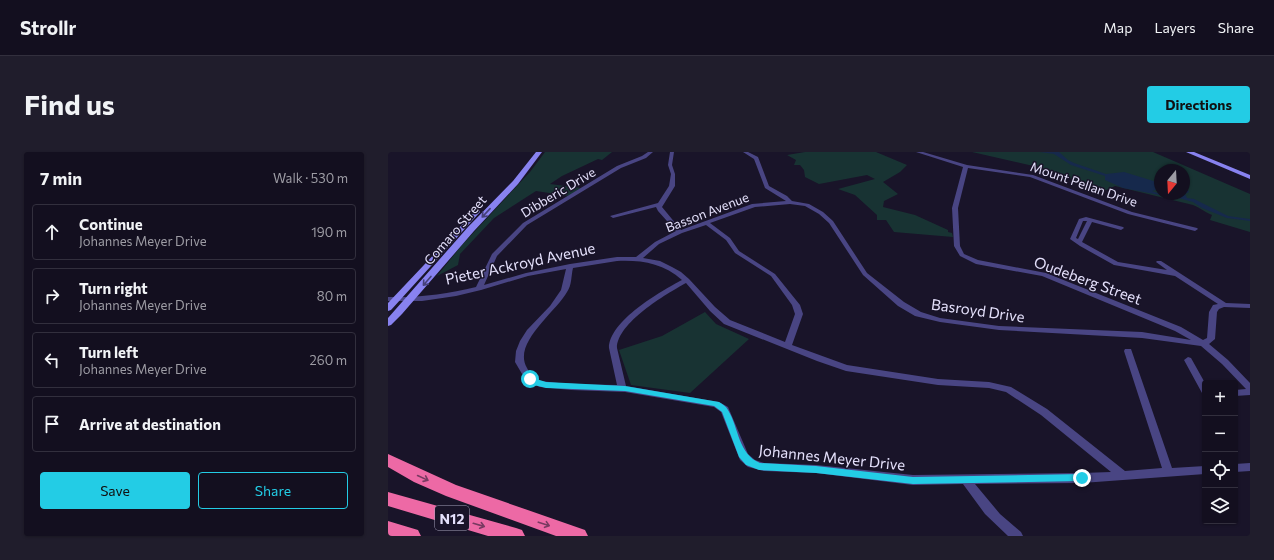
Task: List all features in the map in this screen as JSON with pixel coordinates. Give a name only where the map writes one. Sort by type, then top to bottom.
[{"type":"highway","points":[[388,460],[407,471],[452,491],[579,536]]},
{"type":"highway","name":"N12","points":[[388,499],[516,536]]},
{"type":"highway","points":[[388,529],[412,536]]},
{"type":"street","name":"Comaro Street","points":[[388,308],[392,299],[517,171],[532,152]]},
{"type":"street","name":"Comaro Street","points":[[388,323],[412,299],[469,232],[527,169],[539,152]]},
{"type":"street","name":"Dibberic Drive","points":[[479,289],[494,255],[525,224],[622,166],[644,157],[651,152]]},
{"type":"street","points":[[613,216],[659,205],[672,186],[674,174],[670,165],[672,152]]},
{"type":"street","name":"Basroyd Drive","points":[[745,152],[756,158],[767,187],[785,197],[790,202],[807,205],[821,213],[831,222],[865,274],[905,306],[924,316],[940,320],[999,328],[1142,335],[1194,344],[1204,344]]},
{"type":"street","name":"Mount Pellan Drive","points":[[918,152],[966,166],[1032,176],[1130,213],[1195,229]]},
{"type":"street","points":[[1189,152],[1250,177]]},
{"type":"street","name":"Oudeberg Street","points":[[966,166],[955,208],[958,246],[962,255],[976,262],[1049,276],[1164,323],[1204,344],[1222,359],[1250,388]]},
{"type":"street","name":"Basson Avenue","points":[[638,259],[657,243],[680,232],[758,204],[790,202]]},
{"type":"street","points":[[659,205],[660,210],[680,232]]},
{"type":"street","points":[[1121,228],[1090,220],[1081,220],[1073,237],[1075,241],[1116,264],[1178,274]]},
{"type":"street","points":[[707,223],[728,239],[737,252],[773,275],[796,305],[799,314],[787,346]]},
{"type":"street","name":"Pieter Ackroyd Avenue","points":[[392,299],[412,299],[448,295],[479,289],[527,274],[610,260],[638,259],[666,266],[687,280],[718,315],[727,322],[834,364],[853,369],[946,383],[989,384],[1004,388],[1020,396],[1044,412],[1124,476]]},
{"type":"street","points":[[1160,262],[1224,305]]},
{"type":"street","name":"Johannes Meyer Drive","points":[[570,266],[564,292],[533,327],[526,339],[519,357],[521,367],[530,379],[540,384],[571,387],[622,388],[719,405],[726,413],[742,455],[749,462],[759,467],[816,469],[903,480],[1124,476],[1202,470]]},
{"type":"street","points":[[622,388],[613,344],[618,332],[630,319],[658,297],[687,280]]},
{"type":"street","points":[[1204,344],[1211,339],[1215,308],[1224,305],[1250,306]]},
{"type":"street","points":[[1128,351],[1169,473]]},
{"type":"street","points":[[1188,360],[1202,386]]},
{"type":"street","points":[[1238,393],[1250,392]]},
{"type":"street","points":[[1238,468],[1250,467]]},
{"type":"street","points":[[966,480],[996,517],[1008,530],[1017,536]]},
{"type":"green space","points":[[545,152],[612,152],[602,160],[598,159],[562,176],[550,184],[581,188],[569,196],[536,191],[494,218],[460,254],[458,265],[437,276],[462,245],[530,172]]},
{"type":"green space","points":[[805,152],[876,152],[907,165],[900,172],[883,182],[898,194],[884,201],[883,207],[915,215],[948,230],[948,232],[952,233],[953,237],[894,232],[886,220],[877,220],[877,215],[855,195],[838,189],[875,179],[867,175],[819,184],[805,177],[804,170],[800,165],[794,165],[796,160],[787,155]]},
{"type":"green space","points":[[972,152],[1153,152],[1181,164],[1154,164],[1154,196],[1115,186],[1104,191],[1042,168]]},
{"type":"green space","points":[[1190,168],[1250,194],[1250,232],[1210,220],[1212,215],[1193,205],[1172,200],[1190,200]]},
{"type":"green space","points":[[705,312],[716,324],[749,339],[690,393],[631,385],[619,350],[662,336]]},
{"type":"water","points":[[1040,152],[1059,152],[1074,163],[1106,174],[1124,172],[1154,181],[1154,190],[1152,191],[1154,192],[1154,194],[1123,188],[1105,180],[1105,176],[1071,165],[1054,154]]},
{"type":"water","points":[[1194,199],[1228,216],[1250,219],[1250,221],[1227,218],[1202,208],[1193,202],[1186,200]]},
{"type":"route","points":[[530,379],[537,383],[546,385],[625,389],[669,395],[716,404],[725,410],[742,455],[746,460],[759,467],[816,469],[893,479],[913,480],[1082,478]]}]
